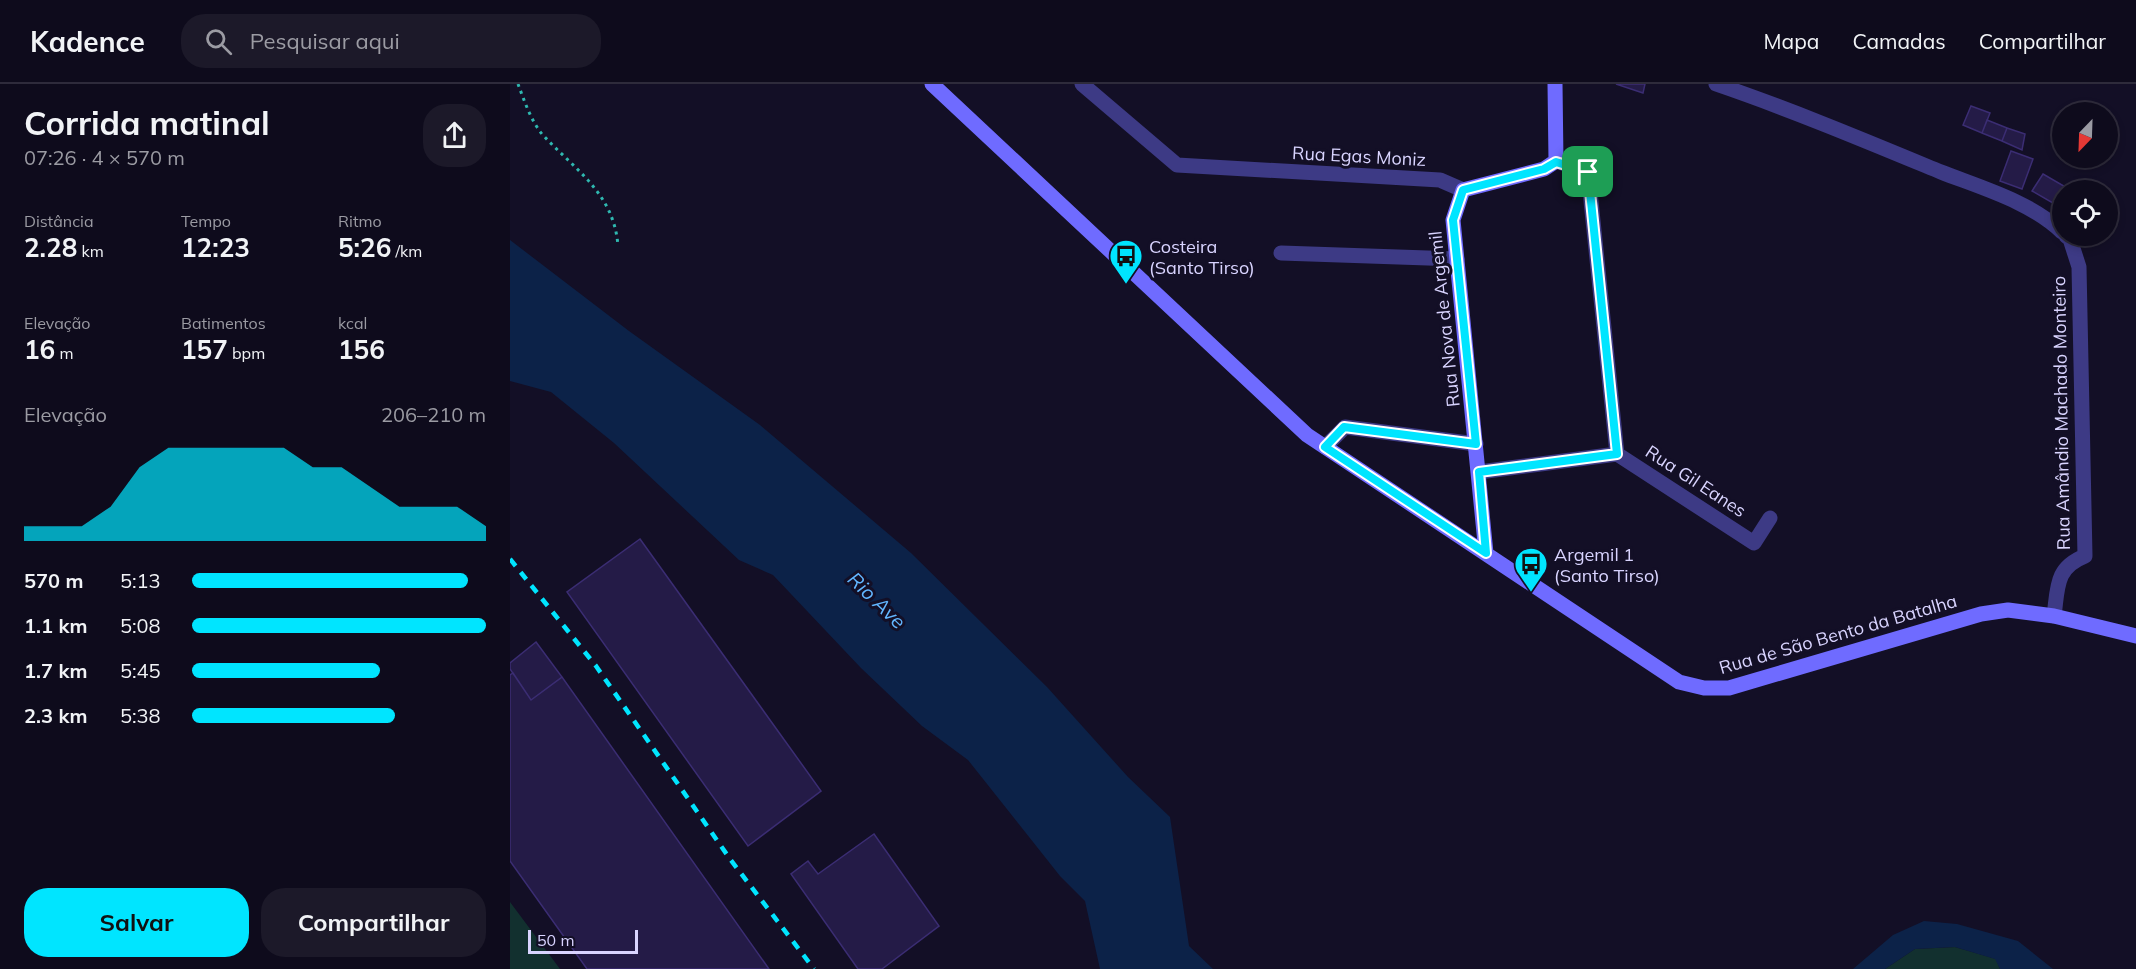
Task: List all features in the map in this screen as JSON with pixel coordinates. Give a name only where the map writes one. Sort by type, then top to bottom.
[{"type":"street","name":"Rua de São Bento da Batalha","points":[[932,84],[1307,435],[1679,682],[1704,688],[1729,688],[1981,614],[2008,610],[2054,616],[2136,636]]},
{"type":"street","name":"Rua Egas Moniz","points":[[1082,84],[1177,165],[1440,180],[1463,190]]},
{"type":"street","points":[[1555,84],[1556,162]]},
{"type":"street","name":"Rua Amândio Machado Monteiro","points":[[1716,84],[1776,105],[1960,180],[2046,217],[2052,223]]},
{"type":"street","points":[[1463,190],[1544,169],[1556,162],[1588,172],[1617,454]]},
{"type":"street","name":"Rua Nova de Argemil","points":[[1463,190],[1453,220],[1486,553]]},
{"type":"street","name":"Rua Amândio Machado Monteiro","points":[[2054,616],[2059,579],[2070,562],[2085,556],[2079,267],[2072,246]]},
{"type":"street","points":[[1281,253],[1457,259]]},
{"type":"street","points":[[1325,447],[1344,427],[1476,444]]},
{"type":"street","name":"Rua Gil Eanes","points":[[1479,472],[1617,454],[1754,543],[1770,518]]},
{"type":"path","points":[[518,84],[541,133],[599,192],[616,225],[618,246]]},
{"type":"green space","points":[[510,902],[560,969],[510,969]]},
{"type":"green space","points":[[1955,947],[1996,959],[2000,969],[1885,969],[1915,949]]},
{"type":"water","name":"Rio Ave","points":[[510,240],[629,331],[760,425],[911,553],[1047,687],[1128,777],[1170,817],[1189,946],[1213,969],[1100,969],[1085,901],[1060,876],[968,760],[922,726],[861,668],[773,575],[739,560],[614,443],[551,392],[510,381]]},
{"type":"water","points":[[1924,921],[1957,924],[2018,941],[2053,969],[2000,969],[1995,959],[1955,947],[1915,949],[1885,969],[1853,969],[1893,935]]},
{"type":"building","points":[[1616,84],[1645,84],[1643,93]]},
{"type":"building","points":[[1971,106],[1990,113],[1982,133],[1963,125]]},
{"type":"building","points":[[1987,120],[2007,128],[2002,141],[1982,133]]},
{"type":"building","points":[[2007,128],[2025,134],[2022,150],[2002,141]]},
{"type":"building","points":[[2011,151],[2033,159],[2022,189],[2000,181]]},
{"type":"building","points":[[2043,174],[2053,180],[2052,203],[2032,191]]},
{"type":"building","points":[[640,539],[821,791],[748,846],[567,592]]},
{"type":"building","points":[[536,642],[562,677],[531,700],[510,669],[510,663]]},
{"type":"building","points":[[513,673],[531,700],[562,677],[769,969],[587,969],[510,861],[510,675]]},
{"type":"building","points":[[874,834],[939,926],[882,969],[858,969],[791,874],[808,861],[818,874]]},
{"type":"railway","points":[[510,559],[596,666],[730,859],[814,969]]},
{"type":"place","name":"Costeira (Santo Tirso)","points":[[1126,285]]},
{"type":"place","name":"Argemil 1 (Santo Tirso)","points":[[1531,593]]},
{"type":"route","points":[[1556,162],[1588,172],[1617,454],[1479,472],[1486,553],[1325,447],[1344,427],[1476,444],[1453,220],[1463,190],[1544,169],[1556,162]]}]
